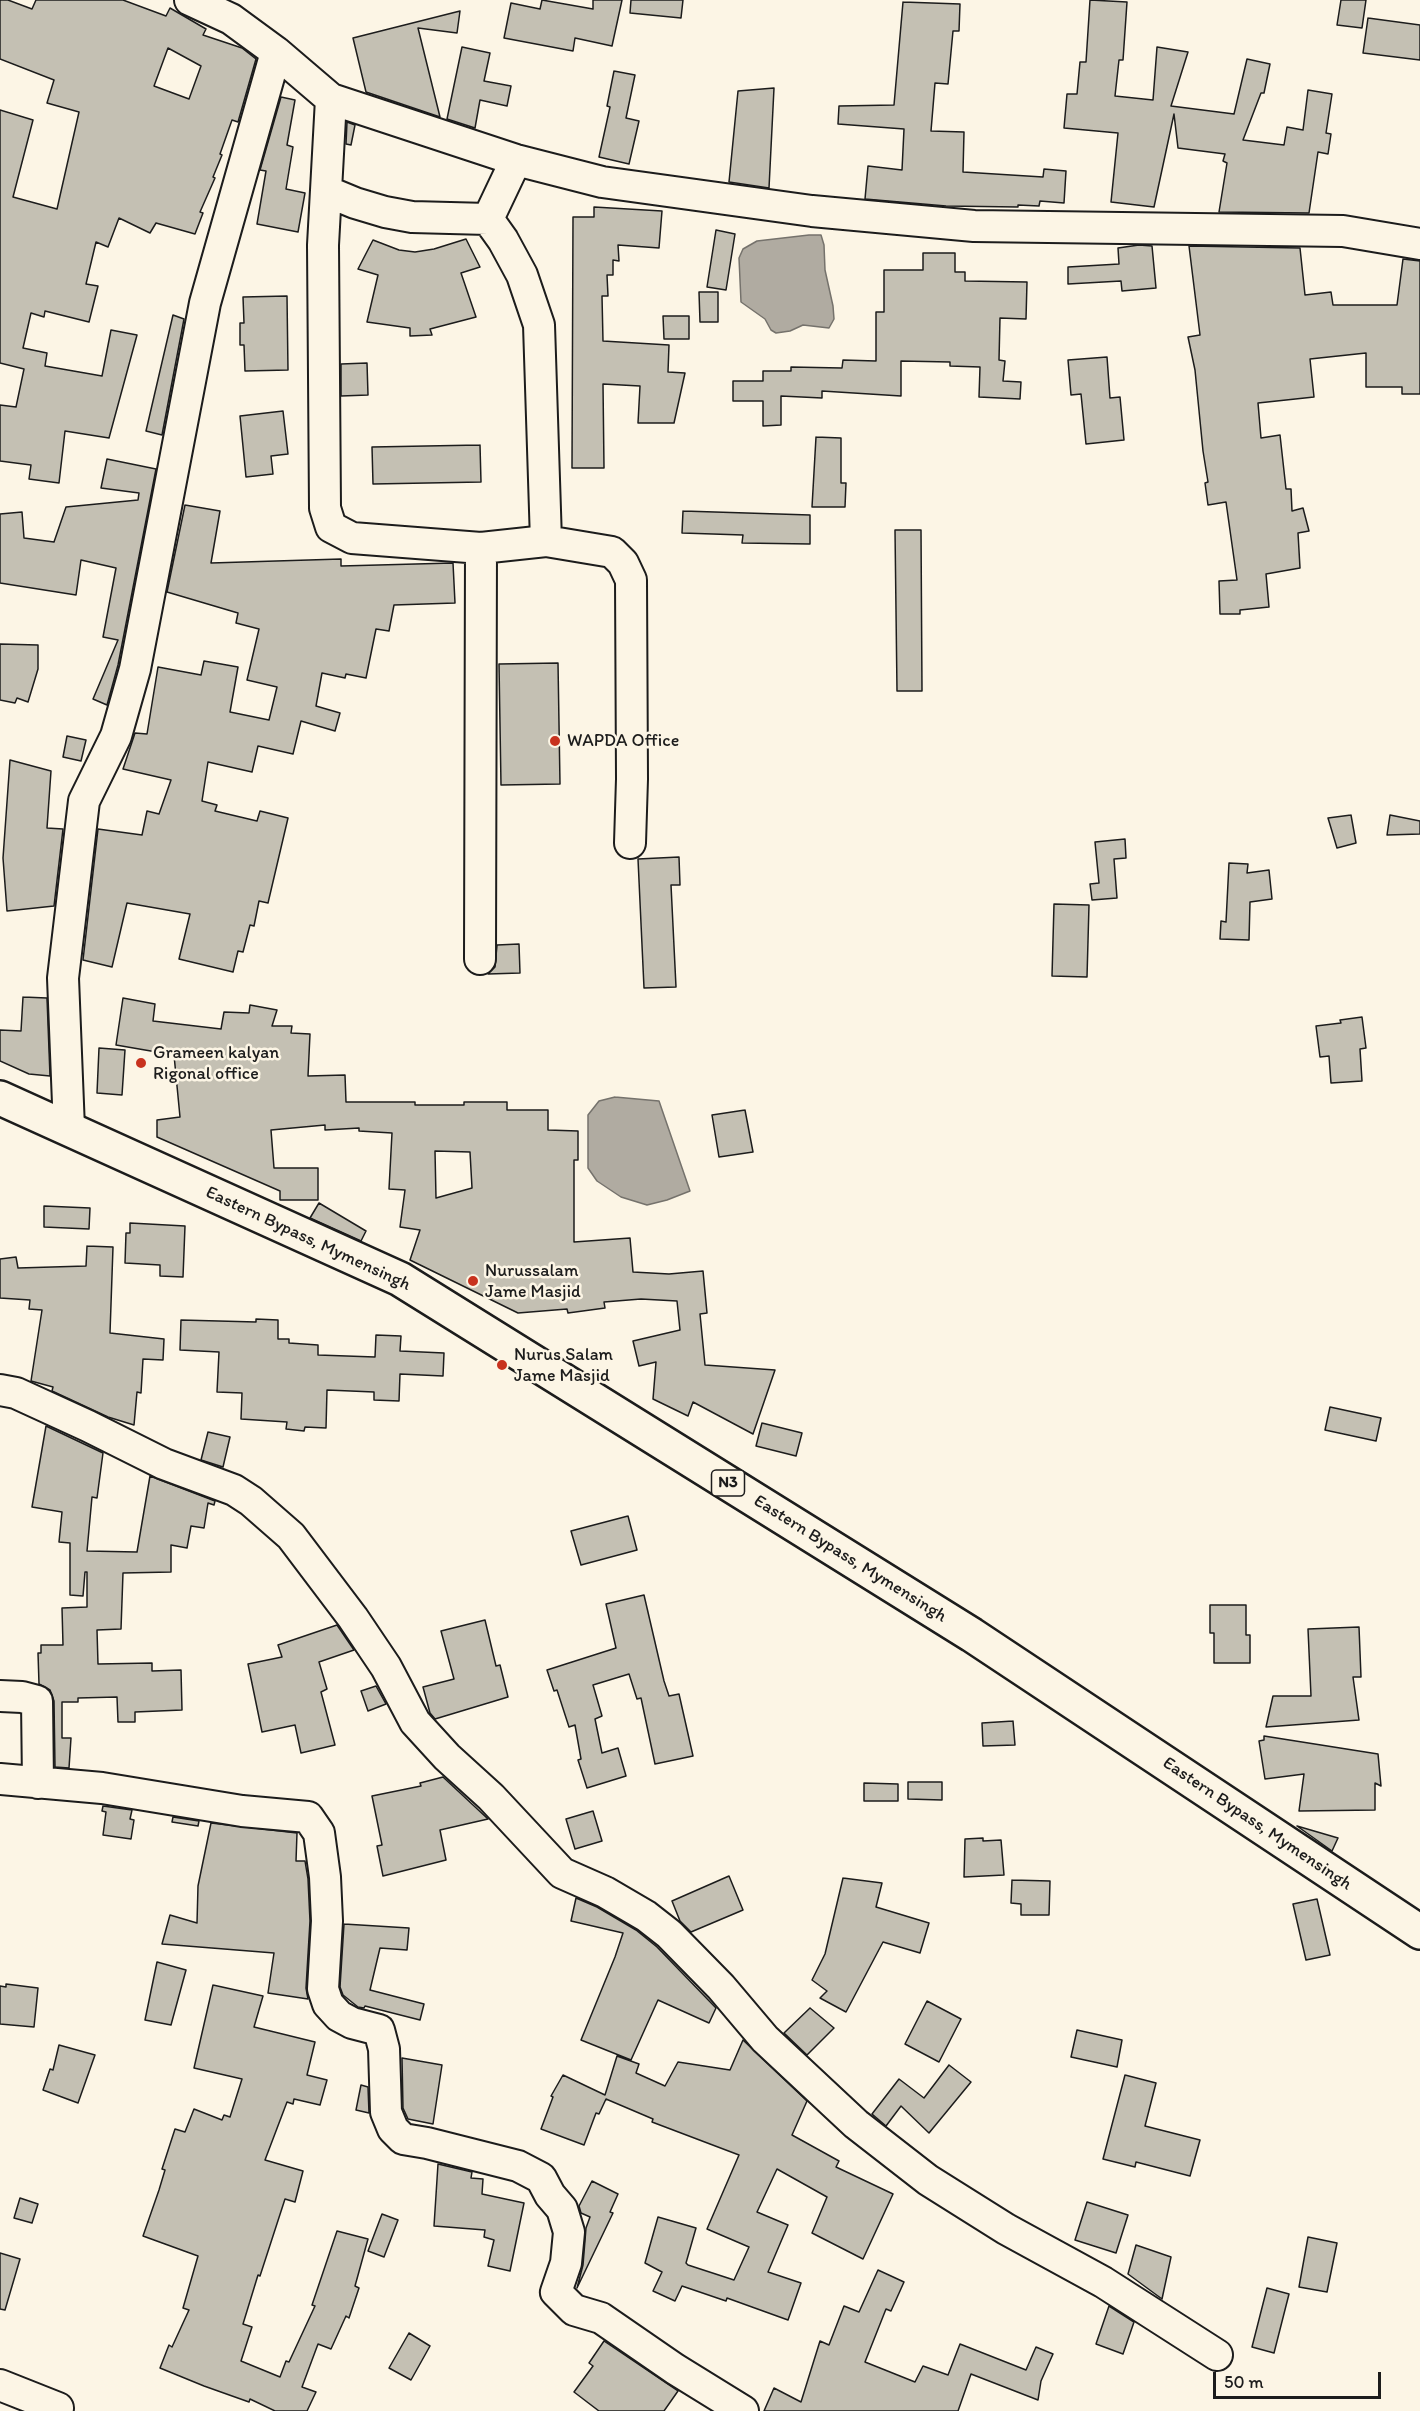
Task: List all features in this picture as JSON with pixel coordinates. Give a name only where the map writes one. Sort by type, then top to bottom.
[{"type":"highway","name":"Eastern Bypass, Mymensingh","points":[[0,1098],[400,1279],[972,1635],[1420,1932]]},
{"type":"street","points":[[190,0],[234,10],[276,52],[331,99],[516,160],[602,182],[812,211],[974,226],[1343,231],[1420,244]]},
{"type":"street","points":[[69,1129],[63,978],[84,801],[116,736],[135,669],[205,303],[276,52]]},
{"type":"street","points":[[331,99],[323,245],[325,508],[331,527],[352,538],[481,548],[546,541],[612,552],[623,563],[631,580],[630,843]]},
{"type":"street","points":[[488,219],[516,160]]},
{"type":"street","points":[[326,192],[355,203],[403,215],[488,219]]},
{"type":"street","points":[[488,219],[503,240],[522,275],[538,325],[546,541]]},
{"type":"street","points":[[480,959],[481,548]]},
{"type":"street","points":[[0,1390],[16,1393],[164,1464],[234,1490],[251,1501],[291,1536],[353,1618],[386,1667],[415,1722],[447,1758],[491,1797],[561,1873],[605,1892],[646,1916],[669,1934],[721,1987],[765,2039],[856,2124],[928,2180],[1006,2229],[1103,2282],[1217,2355]]},
{"type":"street","points":[[0,1696],[22,1697],[37,1701],[38,1782]]},
{"type":"street","points":[[0,1779],[102,1788],[242,1811],[308,1817],[319,1833],[325,1877],[327,1921],[323,1989],[328,2004],[339,2016],[352,2024],[380,2030],[384,2049],[386,2112],[393,2129],[403,2139],[518,2166],[541,2178],[561,2209],[569,2232],[566,2263],[556,2292],[574,2310],[601,2318],[675,2369],[743,2411]]},
{"type":"street","points":[[0,2385],[58,2408]]},
{"type":"shaded area","points":[[821,235],[824,245],[825,270],[834,319],[829,328],[803,325],[790,331],[776,333],[771,330],[765,319],[741,302],[739,258],[743,249],[757,241]]},
{"type":"shaded area","points":[[615,1097],[659,1101],[690,1191],[647,1205],[621,1197],[597,1181],[588,1168],[588,1115],[599,1101]]},
{"type":"building","points":[[0,0],[8,0],[32,9],[36,0],[123,0],[166,16],[170,8],[206,29],[203,35],[242,48],[256,59],[238,122],[232,120],[213,177],[215,178],[200,212],[203,213],[195,234],[156,223],[150,233],[119,218],[108,247],[96,242],[86,284],[98,286],[89,322],[45,311],[44,317],[31,313],[23,348],[47,353],[45,366],[102,376],[111,330],[137,335],[109,438],[65,431],[59,483],[29,479],[31,465],[0,461],[0,405],[16,407],[24,369],[0,363],[0,110],[33,120],[13,197],[57,209],[79,112],[47,103],[54,80],[0,59]],"holes":[[[168,48],[201,66],[189,99],[154,86]]]},
{"type":"building","points":[[542,0],[593,9],[593,0],[622,0],[612,46],[575,38],[573,51],[504,38],[511,3],[540,9]]},
{"type":"building","points":[[631,0],[683,0],[681,18],[630,13]]},
{"type":"building","points":[[1090,0],[1127,2],[1123,60],[1119,60],[1115,96],[1153,100],[1157,47],[1188,52],[1171,106],[1234,114],[1247,59],[1270,64],[1264,93],[1261,93],[1243,140],[1284,145],[1287,127],[1303,130],[1308,90],[1332,94],[1326,133],[1331,134],[1328,154],[1318,152],[1309,213],[1219,212],[1227,163],[1223,161],[1225,154],[1178,148],[1174,114],[1154,207],[1111,202],[1118,133],[1064,128],[1067,94],[1077,94],[1080,62],[1086,62]]},
{"type":"building","points":[[1341,0],[1366,0],[1362,28],[1337,25]]},
{"type":"building","points":[[903,2],[960,4],[959,31],[953,31],[948,84],[935,83],[931,131],[964,132],[963,172],[1043,177],[1044,169],[1066,171],[1064,203],[1040,201],[1039,206],[1018,205],[1018,207],[946,206],[865,199],[868,166],[902,170],[904,129],[838,124],[839,106],[894,105]]},
{"type":"building","points":[[460,11],[457,33],[418,28],[440,117],[366,92],[353,38]]},
{"type":"building","points":[[1368,18],[1420,25],[1420,60],[1363,53]]},
{"type":"building","points":[[462,47],[490,53],[484,81],[511,86],[507,106],[480,100],[475,128],[447,119]]},
{"type":"building","points":[[614,71],[635,75],[626,118],[639,121],[629,164],[599,157],[610,107],[607,106]]},
{"type":"building","points":[[774,88],[769,188],[729,182],[738,91]]},
{"type":"building","points":[[281,97],[295,100],[287,145],[293,147],[286,189],[305,193],[298,232],[257,224],[266,171],[260,170]]},
{"type":"building","points":[[347,122],[355,125],[351,145],[346,144]]},
{"type":"building","points":[[594,207],[662,211],[659,248],[618,245],[619,261],[613,260],[613,275],[607,275],[608,296],[602,296],[603,341],[669,345],[668,372],[685,373],[674,423],[638,423],[640,386],[603,384],[604,468],[572,468],[573,217],[594,217]]},
{"type":"building","points":[[716,230],[735,234],[726,290],[707,287]]},
{"type":"building","points":[[466,239],[480,267],[461,273],[476,317],[430,329],[432,335],[410,336],[410,328],[367,322],[378,275],[358,269],[373,240],[399,250],[415,252]]},
{"type":"building","points":[[1152,246],[1156,288],[1122,291],[1121,281],[1068,284],[1068,267],[1119,264],[1118,248]]},
{"type":"building","points":[[1189,246],[1300,248],[1305,295],[1331,292],[1333,305],[1397,305],[1403,259],[1420,261],[1420,394],[1402,394],[1402,387],[1366,387],[1366,353],[1310,359],[1314,397],[1258,403],[1261,438],[1280,435],[1286,489],[1291,489],[1292,511],[1303,508],[1309,531],[1298,533],[1300,568],[1266,574],[1269,607],[1240,610],[1240,614],[1220,614],[1219,581],[1237,580],[1226,502],[1208,505],[1205,483],[1208,482],[1195,370],[1188,337],[1200,335]]},
{"type":"building","points":[[923,253],[955,253],[955,272],[965,272],[965,281],[1027,282],[1026,319],[1000,318],[999,360],[1005,361],[1003,381],[1021,382],[1020,399],[979,397],[980,367],[950,366],[950,362],[901,361],[901,396],[822,391],[822,398],[781,396],[781,425],[763,426],[763,401],[733,401],[733,381],[763,381],[763,371],[791,371],[791,367],[842,368],[843,360],[876,361],[876,312],[884,312],[884,270],[923,270]]},
{"type":"building","points":[[699,292],[718,292],[718,322],[700,322]]},
{"type":"building","points":[[287,296],[288,370],[245,371],[244,345],[240,345],[240,323],[244,323],[243,297]]},
{"type":"building","points":[[173,315],[184,319],[162,435],[146,431]]},
{"type":"building","points":[[663,316],[689,316],[689,339],[664,339]]},
{"type":"building","points":[[1107,357],[1110,398],[1120,397],[1124,440],[1086,444],[1081,394],[1071,395],[1068,360]]},
{"type":"building","points":[[367,363],[368,395],[341,396],[341,364]]},
{"type":"building","points":[[283,411],[288,454],[271,456],[273,474],[246,477],[240,416]]},
{"type":"building","points":[[816,437],[841,438],[841,483],[846,483],[845,507],[812,507]]},
{"type":"building","points":[[480,445],[481,482],[373,484],[372,447]]},
{"type":"building","points":[[107,459],[156,469],[118,665],[107,705],[93,699],[118,640],[103,637],[116,568],[81,560],[76,595],[0,583],[0,514],[22,512],[24,538],[54,542],[66,507],[138,500],[139,493],[101,488]]},
{"type":"building","points":[[185,505],[220,511],[211,563],[341,559],[341,566],[453,563],[455,603],[394,605],[389,631],[376,629],[366,678],[346,674],[345,678],[322,673],[316,706],[340,713],[335,731],[301,721],[293,754],[258,746],[252,772],[208,762],[202,801],[217,805],[215,811],[257,821],[260,811],[288,818],[268,903],[259,901],[254,926],[250,925],[243,952],[238,951],[233,972],[179,959],[190,914],[127,903],[112,967],[83,960],[98,829],[142,835],[147,811],[159,814],[171,780],[123,769],[135,733],[147,734],[158,667],[201,675],[204,661],[238,667],[230,712],[269,720],[277,687],[247,680],[259,629],[236,623],[238,613],[167,592]]},
{"type":"building","points":[[683,511],[810,515],[810,544],[742,543],[743,535],[682,533]]},
{"type":"building","points":[[895,530],[921,530],[922,691],[897,691]]},
{"type":"building","points":[[0,644],[38,645],[38,669],[28,702],[17,698],[15,703],[0,700]]},
{"type":"building","points":[[558,663],[560,784],[501,785],[499,664]]},
{"type":"building","points":[[67,736],[86,740],[81,761],[63,757]]},
{"type":"building","points":[[10,760],[51,771],[47,828],[63,829],[54,906],[7,911],[3,858]]},
{"type":"building","points":[[1351,815],[1356,843],[1337,848],[1328,818]]},
{"type":"building","points":[[1390,815],[1420,821],[1420,834],[1387,835]]},
{"type":"building","points":[[1125,839],[1126,858],[1114,859],[1117,898],[1092,900],[1090,884],[1099,883],[1095,842]]},
{"type":"building","points":[[679,857],[680,885],[671,885],[676,987],[644,988],[638,859]]},
{"type":"building","points":[[1229,863],[1248,864],[1247,873],[1269,870],[1272,899],[1250,902],[1249,940],[1220,939],[1221,921],[1226,922]]},
{"type":"building","points":[[1054,904],[1089,905],[1087,977],[1052,976]]},
{"type":"building","points":[[519,944],[520,973],[488,974],[495,967],[497,945]]},
{"type":"building","points":[[23,997],[47,998],[50,1076],[29,1074],[0,1061],[0,1030],[21,1031]]},
{"type":"building","points":[[123,998],[155,1004],[153,1021],[221,1029],[224,1012],[249,1013],[250,1005],[277,1010],[272,1026],[292,1026],[291,1033],[310,1034],[308,1076],[345,1075],[346,1102],[464,1105],[464,1102],[507,1102],[507,1110],[548,1110],[548,1130],[578,1131],[578,1160],[574,1160],[574,1242],[630,1238],[633,1272],[669,1274],[703,1271],[707,1313],[700,1314],[705,1365],[775,1370],[753,1434],[693,1402],[688,1416],[653,1399],[656,1362],[639,1366],[633,1341],[680,1330],[677,1301],[641,1299],[604,1302],[605,1308],[568,1313],[567,1309],[518,1313],[410,1260],[420,1230],[400,1227],[405,1190],[389,1189],[392,1133],[359,1131],[359,1128],[325,1130],[325,1125],[271,1130],[274,1168],[318,1168],[318,1200],[280,1200],[280,1191],[157,1137],[157,1120],[180,1117],[174,1055],[116,1045]],"holes":[[[435,1151],[470,1152],[472,1188],[436,1198]]]},
{"type":"building","points":[[1362,1017],[1366,1048],[1360,1049],[1362,1081],[1331,1083],[1329,1056],[1320,1057],[1316,1026],[1341,1023],[1340,1020]]},
{"type":"building","points":[[99,1048],[125,1050],[122,1095],[97,1093]]},
{"type":"building","points":[[745,1110],[753,1152],[719,1157],[712,1115]]},
{"type":"building","points":[[319,1203],[366,1231],[361,1241],[310,1218]]},
{"type":"building","points":[[44,1206],[90,1208],[89,1229],[44,1227]]},
{"type":"building","points":[[130,1223],[185,1226],[183,1277],[160,1276],[160,1265],[125,1263],[126,1233],[130,1233]]},
{"type":"building","points":[[87,1246],[113,1247],[110,1333],[164,1339],[163,1360],[143,1359],[141,1393],[137,1392],[134,1425],[108,1417],[52,1391],[53,1387],[31,1381],[42,1310],[29,1309],[30,1300],[0,1298],[0,1259],[16,1257],[18,1268],[86,1266]]},
{"type":"building","points":[[256,1319],[278,1320],[278,1339],[289,1339],[289,1343],[318,1345],[318,1355],[375,1357],[376,1335],[401,1336],[400,1351],[444,1353],[443,1376],[400,1374],[399,1401],[374,1400],[374,1392],[327,1390],[326,1428],[305,1427],[304,1431],[286,1429],[287,1422],[241,1419],[242,1393],[217,1392],[219,1352],[180,1350],[181,1320],[256,1322]]},
{"type":"building","points":[[1330,1407],[1381,1418],[1376,1441],[1325,1430]]},
{"type":"building","points":[[762,1423],[802,1433],[796,1456],[756,1446]]},
{"type":"building","points":[[46,1426],[103,1453],[97,1498],[92,1497],[87,1551],[137,1552],[150,1476],[215,1501],[214,1505],[208,1503],[204,1528],[191,1526],[187,1548],[171,1545],[171,1572],[123,1573],[121,1629],[97,1630],[98,1664],[152,1663],[152,1671],[181,1670],[182,1710],[135,1712],[135,1722],[118,1722],[117,1697],[78,1698],[78,1702],[62,1702],[62,1738],[71,1738],[69,1768],[55,1767],[54,1701],[50,1690],[39,1684],[38,1653],[41,1653],[41,1645],[63,1645],[62,1608],[87,1607],[87,1572],[85,1572],[83,1596],[70,1595],[70,1543],[59,1542],[62,1512],[32,1507]]},
{"type":"building","points":[[208,1432],[230,1437],[223,1467],[201,1460]]},
{"type":"building","points":[[628,1516],[637,1550],[581,1565],[571,1531]]},
{"type":"building","points":[[644,1595],[664,1681],[669,1696],[679,1694],[693,1756],[655,1764],[641,1698],[637,1699],[629,1674],[593,1685],[602,1716],[595,1719],[602,1753],[618,1748],[626,1776],[587,1788],[578,1760],[581,1759],[575,1725],[569,1727],[557,1690],[554,1691],[547,1670],[616,1648],[606,1604]]},
{"type":"building","points":[[1210,1605],[1246,1605],[1246,1635],[1250,1635],[1250,1663],[1214,1663],[1214,1633],[1210,1633]]},
{"type":"building","points":[[485,1620],[496,1666],[500,1665],[508,1697],[435,1719],[430,1713],[423,1687],[454,1679],[441,1631]]},
{"type":"building","points":[[337,1625],[354,1650],[319,1662],[327,1689],[321,1692],[335,1745],[301,1753],[295,1725],[262,1732],[248,1664],[282,1657],[278,1645]]},
{"type":"building","points":[[1359,1627],[1361,1677],[1353,1677],[1359,1720],[1266,1727],[1273,1696],[1311,1696],[1308,1629]]},
{"type":"building","points":[[376,1686],[386,1704],[368,1711],[361,1691]]},
{"type":"building","points":[[1013,1721],[1015,1745],[983,1746],[982,1723]]},
{"type":"building","points":[[1264,1736],[1378,1754],[1381,1786],[1375,1783],[1375,1810],[1299,1811],[1304,1774],[1265,1779],[1259,1741],[1264,1740]]},
{"type":"building","points":[[443,1777],[488,1819],[440,1830],[446,1860],[383,1876],[377,1846],[382,1845],[372,1796],[421,1786],[420,1783]]},
{"type":"building","points":[[908,1782],[942,1782],[942,1800],[908,1799]]},
{"type":"building","points":[[864,1783],[898,1784],[898,1801],[864,1801]]},
{"type":"building","points":[[103,1806],[132,1810],[130,1819],[134,1820],[131,1839],[103,1835],[106,1812],[102,1811]]},
{"type":"building","points":[[593,1811],[602,1841],[575,1849],[566,1819]]},
{"type":"building","points":[[173,1817],[199,1821],[198,1826],[172,1822]]},
{"type":"building","points":[[211,1823],[297,1833],[296,1861],[305,1861],[308,1879],[310,1921],[306,1988],[308,1999],[268,1993],[274,1953],[162,1944],[170,1915],[197,1923],[198,1886]]},
{"type":"building","points":[[1297,1826],[1338,1838],[1332,1851]]},
{"type":"building","points":[[983,1838],[983,1841],[1001,1840],[1004,1875],[964,1877],[965,1839]]},
{"type":"building","points":[[729,1876],[743,1910],[691,1932],[680,1921],[672,1901]]},
{"type":"building","points":[[843,1878],[882,1883],[876,1907],[929,1923],[920,1953],[883,1942],[846,2012],[820,1998],[827,1991],[812,1980],[825,1954]]},
{"type":"building","points":[[1012,1880],[1050,1881],[1049,1915],[1021,1915],[1021,1904],[1011,1903]]},
{"type":"building","points":[[576,1898],[597,1907],[636,1930],[657,1947],[716,2008],[709,2023],[658,2000],[631,2060],[581,2040],[623,1933],[571,1921]]},
{"type":"building","points":[[1317,1899],[1330,1955],[1306,1960],[1293,1904]]},
{"type":"building","points":[[344,1924],[409,1928],[407,1950],[380,1948],[370,1990],[424,2004],[420,2020],[365,2006],[364,2008],[358,2007],[343,1995],[340,1987]]},
{"type":"building","points":[[157,1962],[186,1970],[171,2025],[145,2020]]},
{"type":"building","points":[[6,1984],[38,1988],[34,2027],[0,2024],[0,1986],[6,1987]]},
{"type":"building","points":[[213,1985],[263,1996],[254,2027],[315,2042],[307,2075],[327,2080],[320,2105],[294,2099],[293,2104],[287,2102],[265,2160],[303,2171],[295,2202],[285,2199],[260,2276],[258,2275],[243,2324],[252,2327],[241,2361],[280,2377],[315,2306],[312,2305],[337,2231],[368,2239],[355,2286],[359,2288],[349,2318],[346,2316],[331,2349],[318,2344],[302,2387],[316,2392],[307,2411],[275,2411],[250,2399],[249,2402],[160,2368],[169,2345],[172,2347],[189,2310],[183,2308],[198,2256],[143,2236],[165,2170],[162,2169],[175,2129],[185,2132],[194,2109],[222,2120],[224,2115],[230,2117],[242,2079],[194,2068]]},
{"type":"building","points":[[927,2001],[961,2019],[939,2062],[905,2044]]},
{"type":"building","points":[[810,2008],[834,2028],[807,2055],[784,2033]]},
{"type":"building","points":[[1077,2030],[1122,2040],[1117,2067],[1071,2057]]},
{"type":"building","points":[[743,2040],[807,2101],[792,2135],[839,2161],[836,2167],[893,2194],[863,2259],[812,2233],[827,2197],[777,2169],[757,2212],[788,2225],[768,2272],[801,2283],[788,2320],[727,2298],[726,2301],[682,2286],[675,2301],[653,2291],[662,2272],[645,2263],[658,2217],[696,2228],[686,2263],[688,2265],[734,2280],[749,2247],[707,2229],[739,2155],[652,2122],[653,2119],[606,2099],[599,2114],[596,2113],[584,2145],[541,2129],[553,2097],[551,2096],[563,2075],[605,2095],[617,2056],[639,2064],[636,2073],[665,2086],[678,2062],[730,2070]]},
{"type":"building","points":[[59,2045],[95,2055],[78,2103],[43,2090],[50,2069],[53,2070]]},
{"type":"building","points":[[402,2058],[442,2065],[433,2124],[408,2119],[403,2108]]},
{"type":"building","points":[[949,2065],[971,2082],[929,2133],[901,2106],[886,2126],[872,2114],[899,2079],[924,2098]]},
{"type":"building","points":[[1125,2075],[1156,2083],[1145,2126],[1200,2140],[1190,2176],[1136,2162],[1135,2167],[1103,2159]]},
{"type":"building","points":[[361,2085],[368,2087],[369,2113],[356,2110]]},
{"type":"building","points":[[438,2164],[472,2172],[471,2178],[483,2179],[482,2194],[524,2203],[510,2271],[488,2266],[494,2240],[484,2237],[485,2230],[434,2226]]},
{"type":"building","points":[[592,2181],[618,2194],[610,2212],[613,2213],[577,2288],[583,2265],[586,2228],[590,2217],[581,2213],[579,2206]]},
{"type":"building","points":[[20,2198],[38,2204],[32,2223],[14,2218]]},
{"type":"building","points":[[1087,2202],[1128,2215],[1116,2253],[1075,2240]]},
{"type":"building","points":[[382,2214],[398,2220],[384,2257],[368,2251]]},
{"type":"building","points":[[1308,2237],[1337,2243],[1327,2292],[1299,2287]]},
{"type":"building","points":[[1136,2245],[1171,2257],[1162,2299],[1128,2274]]},
{"type":"building","points":[[0,2253],[20,2259],[5,2310],[0,2309]]},
{"type":"building","points":[[878,2270],[904,2282],[891,2311],[886,2309],[865,2362],[915,2382],[923,2366],[948,2375],[960,2344],[1026,2370],[1036,2347],[1053,2354],[1041,2381],[1038,2400],[971,2374],[958,2411],[764,2411],[774,2388],[801,2402],[820,2341],[829,2345],[844,2306],[859,2312]]},
{"type":"building","points":[[1267,2288],[1289,2294],[1274,2353],[1252,2347]]},
{"type":"building","points":[[1109,2306],[1134,2322],[1123,2354],[1096,2344]]},
{"type":"building","points":[[409,2333],[430,2346],[411,2380],[389,2368]]},
{"type":"building","points":[[604,2341],[678,2391],[664,2411],[599,2411],[574,2392],[593,2366],[589,2363]]},
{"type":"place","name":"WAPDA Office","points":[[555,741]]},
{"type":"place","name":"Grameen kalyan Rigonal office","points":[[141,1063]]},
{"type":"place","name":"Nurussalam Jame Masjid","points":[[473,1281]]},
{"type":"place","name":"Nurus Salam Jame Masjid","points":[[502,1365]]}]
